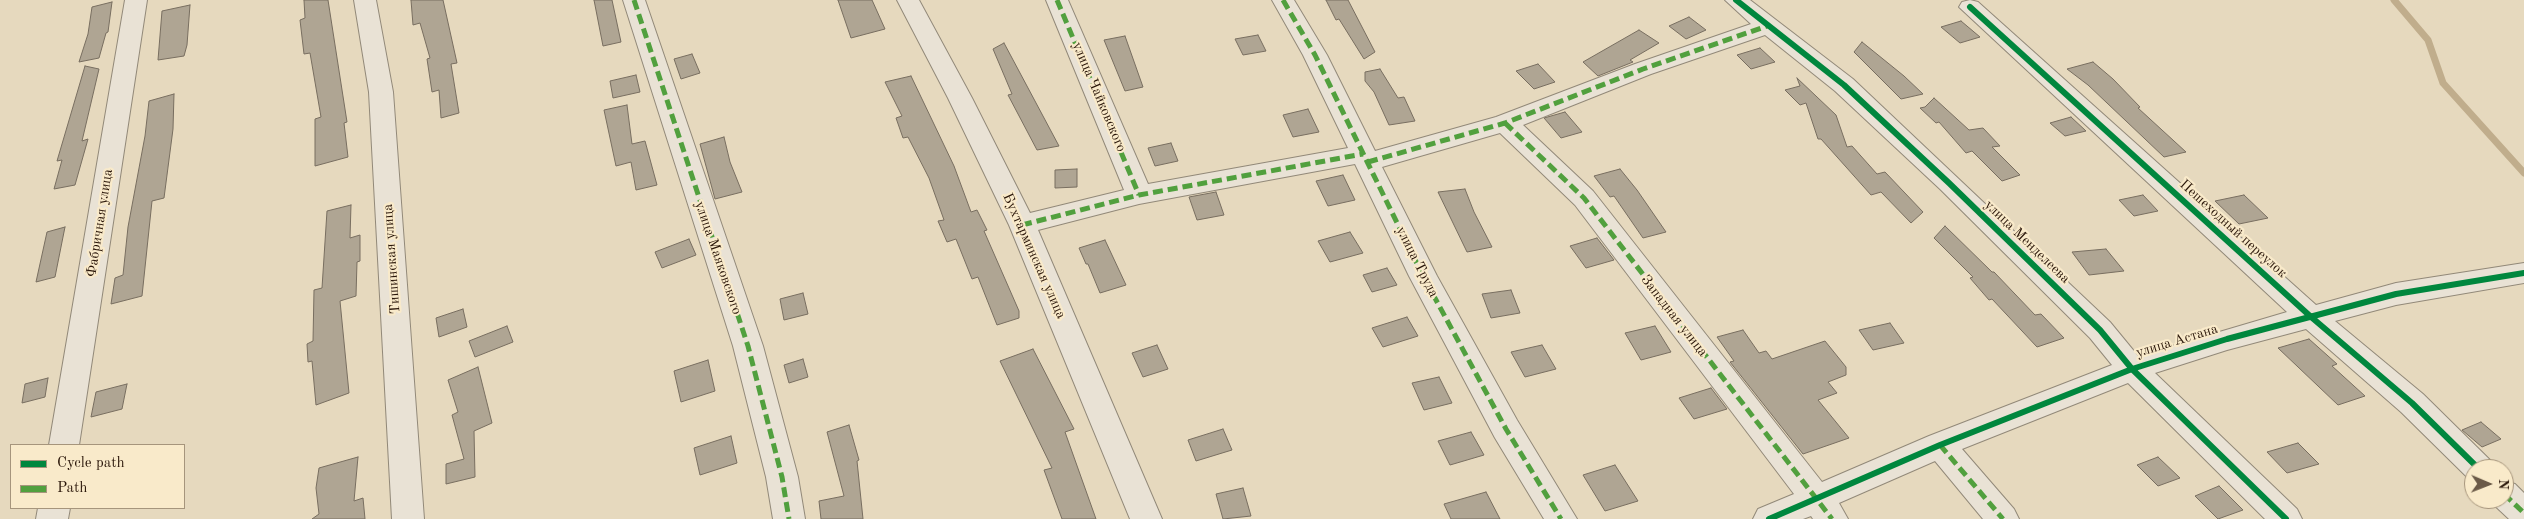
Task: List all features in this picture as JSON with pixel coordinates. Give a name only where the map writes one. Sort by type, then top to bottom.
[{"type":"street","name":"Фабричная улица","points":[[64,444],[136,0]]},
{"type":"street","name":"Тишинская улица","points":[[365,0],[381,92],[408,519]]},
{"type":"street","name":"улица Маяковского","points":[[634,0],[655,69],[748,346],[782,477],[789,519]]},
{"type":"street","name":"Бухтарминская улица","points":[[908,0],[960,98],[1022,224],[1146,519]]},
{"type":"street","name":"улица Чайковского","points":[[1057,0],[1139,195]]},
{"type":"street","name":"улица Труда","points":[[1283,0],[1315,56],[1423,276],[1506,429],[1561,519]]},
{"type":"street","name":"улица Менделеева","points":[[1736,0],[1844,85],[1949,183],[2100,330],[2132,368],[2286,519]]},
{"type":"street","name":"Пешеходный переулок","points":[[1970,7],[2310,316],[2412,403],[2469,459]]},
{"type":"street","points":[[1022,224],[1139,195],[1365,158],[1505,123],[1643,69],[1770,25]]},
{"type":"street","name":"Западная улица","points":[[1505,123],[1584,198],[1823,509]]},
{"type":"street","name":"улица Астана","points":[[1769,519],[1823,509],[1940,445],[2132,368],[2227,339],[2396,294],[2524,272]]},
{"type":"street","points":[[1940,445],[2004,519]]},
{"type":"street","points":[[2514,504],[2524,513]]},
{"type":"building","points":[[304,0],[328,0],[347,122],[344,123],[348,157],[315,166],[315,119],[321,117],[310,53],[304,54],[300,20],[305,18]]},
{"type":"building","points":[[411,0],[443,0],[457,63],[451,64],[459,113],[441,118],[439,90],[432,92],[427,59],[430,58],[420,23],[413,25]]},
{"type":"building","points":[[594,0],[612,0],[621,42],[603,46]]},
{"type":"building","points":[[838,0],[872,0],[885,29],[851,38]]},
{"type":"building","points":[[1326,0],[1348,0],[1375,52],[1364,59],[1339,19],[1336,20]]},
{"type":"building","points":[[112,2],[108,32],[106,33],[99,58],[79,62],[88,34],[92,7]]},
{"type":"building","points":[[190,5],[187,45],[184,56],[158,60],[162,11]]},
{"type":"building","points":[[1689,17],[1706,30],[1686,39],[1669,26]]},
{"type":"building","points":[[1961,21],[1980,37],[1960,43],[1941,27]]},
{"type":"building","points":[[1639,30],[1659,43],[1630,60],[1633,62],[1598,76],[1583,62]]},
{"type":"building","points":[[1258,35],[1266,51],[1243,55],[1235,39]]},
{"type":"building","points":[[1125,36],[1143,87],[1125,91],[1104,40]]},
{"type":"building","points":[[1862,42],[1923,94],[1901,99],[1854,52]]},
{"type":"building","points":[[1004,43],[1059,146],[1037,150],[1008,95],[1012,94],[993,49]]},
{"type":"building","points":[[1760,48],[1775,62],[1751,69],[1737,55]]},
{"type":"building","points":[[692,54],[700,73],[681,79],[674,59]]},
{"type":"building","points":[[2093,62],[2113,79],[2140,107],[2138,108],[2186,152],[2164,157],[2088,85],[2067,69]]},
{"type":"building","points":[[1538,64],[1555,82],[1534,89],[1516,71]]},
{"type":"building","points":[[85,66],[99,69],[82,141],[88,139],[75,185],[54,189],[62,160],[57,161]]},
{"type":"building","points":[[1380,69],[1398,98],[1404,97],[1415,121],[1389,125],[1374,92],[1365,81],[1365,72]]},
{"type":"building","points":[[636,75],[640,92],[613,98],[610,81]]},
{"type":"building","points":[[911,76],[954,166],[971,212],[977,210],[987,230],[984,231],[1019,311],[1019,318],[997,325],[978,277],[972,279],[956,239],[947,242],[938,221],[944,220],[929,178],[908,137],[903,138],[896,118],[902,116],[885,82]]},
{"type":"building","points":[[1797,78],[1836,115],[1847,147],[1852,146],[1877,174],[1885,172],[1923,212],[1911,223],[1881,192],[1871,195],[1821,139],[1818,139],[1806,103],[1800,105],[1785,90],[1800,86]]},
{"type":"building","points":[[174,94],[173,129],[164,198],[152,201],[142,296],[111,304],[115,278],[123,275],[128,227],[145,136],[149,101]]},
{"type":"building","points":[[1934,98],[1969,130],[1983,128],[2000,146],[1992,147],[2020,175],[2002,181],[1972,151],[1966,153],[1939,122],[1936,123],[1920,108],[1925,107]]},
{"type":"building","points":[[627,105],[632,144],[645,141],[657,185],[636,190],[631,162],[616,166],[604,110]]},
{"type":"building","points":[[1308,109],[1319,132],[1293,137],[1283,115]]},
{"type":"building","points":[[1565,112],[1582,132],[1561,138],[1544,118]]},
{"type":"building","points":[[2071,117],[2086,131],[2065,136],[2050,123]]},
{"type":"building","points":[[724,137],[730,162],[742,192],[715,199],[700,144]]},
{"type":"building","points":[[1171,143],[1178,161],[1155,166],[1148,148]]},
{"type":"building","points":[[1077,169],[1077,187],[1055,188],[1055,170]]},
{"type":"building","points":[[1620,169],[1666,232],[1643,238],[1614,196],[1610,197],[1594,176]]},
{"type":"building","points":[[1343,175],[1355,200],[1328,206],[1316,181]]},
{"type":"building","points":[[1465,189],[1474,212],[1492,247],[1467,252],[1438,192]]},
{"type":"building","points":[[1216,192],[1224,215],[1197,220],[1189,197]]},
{"type":"building","points":[[2143,195],[2158,211],[2134,216],[2119,200]]},
{"type":"building","points":[[2244,195],[2268,218],[2239,224],[2215,201]]},
{"type":"building","points":[[351,205],[350,238],[360,235],[360,261],[357,262],[356,296],[340,301],[349,393],[316,405],[312,361],[308,362],[307,344],[313,341],[314,290],[322,288],[327,211]]},
{"type":"building","points":[[1945,226],[1994,272],[2035,315],[2041,314],[2064,338],[2037,347],[1992,299],[1989,300],[1970,278],[1973,277],[1934,238]]},
{"type":"building","points":[[65,227],[55,277],[36,282],[47,232]]},
{"type":"building","points":[[1350,232],[1363,253],[1330,262],[1318,241]]},
{"type":"building","points":[[1597,238],[1614,260],[1586,268],[1570,246]]},
{"type":"building","points":[[689,239],[696,255],[662,268],[655,252]]},
{"type":"building","points":[[1105,240],[1126,285],[1100,293],[1079,248]]},
{"type":"building","points":[[2106,249],[2124,271],[2089,275],[2072,252]]},
{"type":"building","points":[[1387,268],[1397,285],[1372,292],[1363,275]]},
{"type":"building","points":[[1511,290],[1520,313],[1491,318],[1482,294]]},
{"type":"building","points":[[803,293],[808,314],[784,320],[780,299]]},
{"type":"building","points":[[463,309],[467,327],[439,337],[436,318]]},
{"type":"building","points":[[1407,317],[1418,336],[1383,347],[1372,328]]},
{"type":"building","points":[[1890,323],[1904,343],[1873,350],[1859,330]]},
{"type":"building","points":[[507,326],[513,342],[475,357],[469,341]]},
{"type":"building","points":[[1655,326],[1671,352],[1641,360],[1625,333]]},
{"type":"building","points":[[1743,330],[1759,353],[1766,351],[1772,359],[1825,341],[1846,367],[1846,375],[1828,382],[1837,393],[1818,400],[1849,438],[1803,454],[1730,362],[1734,361],[1717,337]]},
{"type":"building","points":[[2309,339],[2337,364],[2332,366],[2365,396],[2338,405],[2278,348]]},
{"type":"building","points":[[1157,345],[1168,369],[1143,377],[1132,353]]},
{"type":"building","points":[[1542,345],[1556,369],[1525,377],[1511,352]]},
{"type":"building","points":[[1033,349],[1074,429],[1065,432],[1096,519],[1062,519],[1044,470],[1052,468],[1000,361]]},
{"type":"building","points":[[803,359],[808,377],[789,383],[784,365]]},
{"type":"building","points":[[708,360],[715,391],[681,402],[674,371]]},
{"type":"building","points":[[478,367],[492,423],[474,431],[475,477],[446,484],[446,464],[464,459],[452,415],[458,412],[448,380]]},
{"type":"building","points":[[1439,377],[1452,403],[1424,410],[1412,383]]},
{"type":"building","points":[[48,378],[45,397],[22,403],[25,384]]},
{"type":"building","points":[[127,384],[122,409],[91,417],[96,392]]},
{"type":"building","points":[[1711,388],[1727,409],[1694,419],[1679,398]]},
{"type":"building","points":[[2481,422],[2501,439],[2482,447],[2462,430]]},
{"type":"building","points":[[849,425],[859,460],[857,461],[863,519],[821,519],[819,501],[844,496],[827,432]]},
{"type":"building","points":[[1223,429],[1232,450],[1196,461],[1188,440]]},
{"type":"building","points":[[1471,432],[1484,455],[1450,465],[1438,441]]},
{"type":"building","points":[[731,436],[737,463],[700,475],[694,448]]},
{"type":"building","points":[[2298,443],[2319,464],[2287,473],[2267,452]]},
{"type":"building","points":[[358,457],[354,501],[363,498],[365,519],[312,519],[319,514],[316,488],[319,468]]},
{"type":"building","points":[[2158,457],[2180,478],[2158,486],[2137,465]]},
{"type":"building","points":[[1615,465],[1638,501],[1605,511],[1583,475]]},
{"type":"building","points":[[2219,486],[2243,510],[2218,519],[2195,496]]},
{"type":"building","points":[[1243,488],[1251,516],[1223,519],[1216,494]]},
{"type":"building","points":[[1486,492],[1500,519],[1451,519],[1444,504]]},
{"type":"waterway","points":[[2394,0],[2428,40],[2443,83],[2524,173]]},
{"type":"marked path","points":[[634,0],[655,69],[748,346],[782,477],[789,519]]},
{"type":"marked path","points":[[1057,0],[1139,195]]},
{"type":"marked path","points":[[1283,0],[1315,55],[1423,276],[1506,429],[1561,519]]},
{"type":"marked path","points":[[1368,162],[1505,123],[1643,69],[1770,25]]},
{"type":"marked path","points":[[1505,123],[1584,198],[1832,519]]},
{"type":"marked path","points":[[1022,225],[1139,195],[1363,154]]},
{"type":"marked path","points":[[1940,445],[2003,519]]},
{"type":"marked path","points":[[2514,504],[2524,513]]},
{"type":"cycle path","points":[[1736,0],[1844,85],[1949,183],[2100,330],[2132,369],[2286,519]]},
{"type":"cycle path","points":[[1970,7],[2310,316],[2412,403],[2469,459]]},
{"type":"cycle path","points":[[1769,519],[1940,445],[2132,369],[2227,339],[2396,294],[2524,273]]}]
